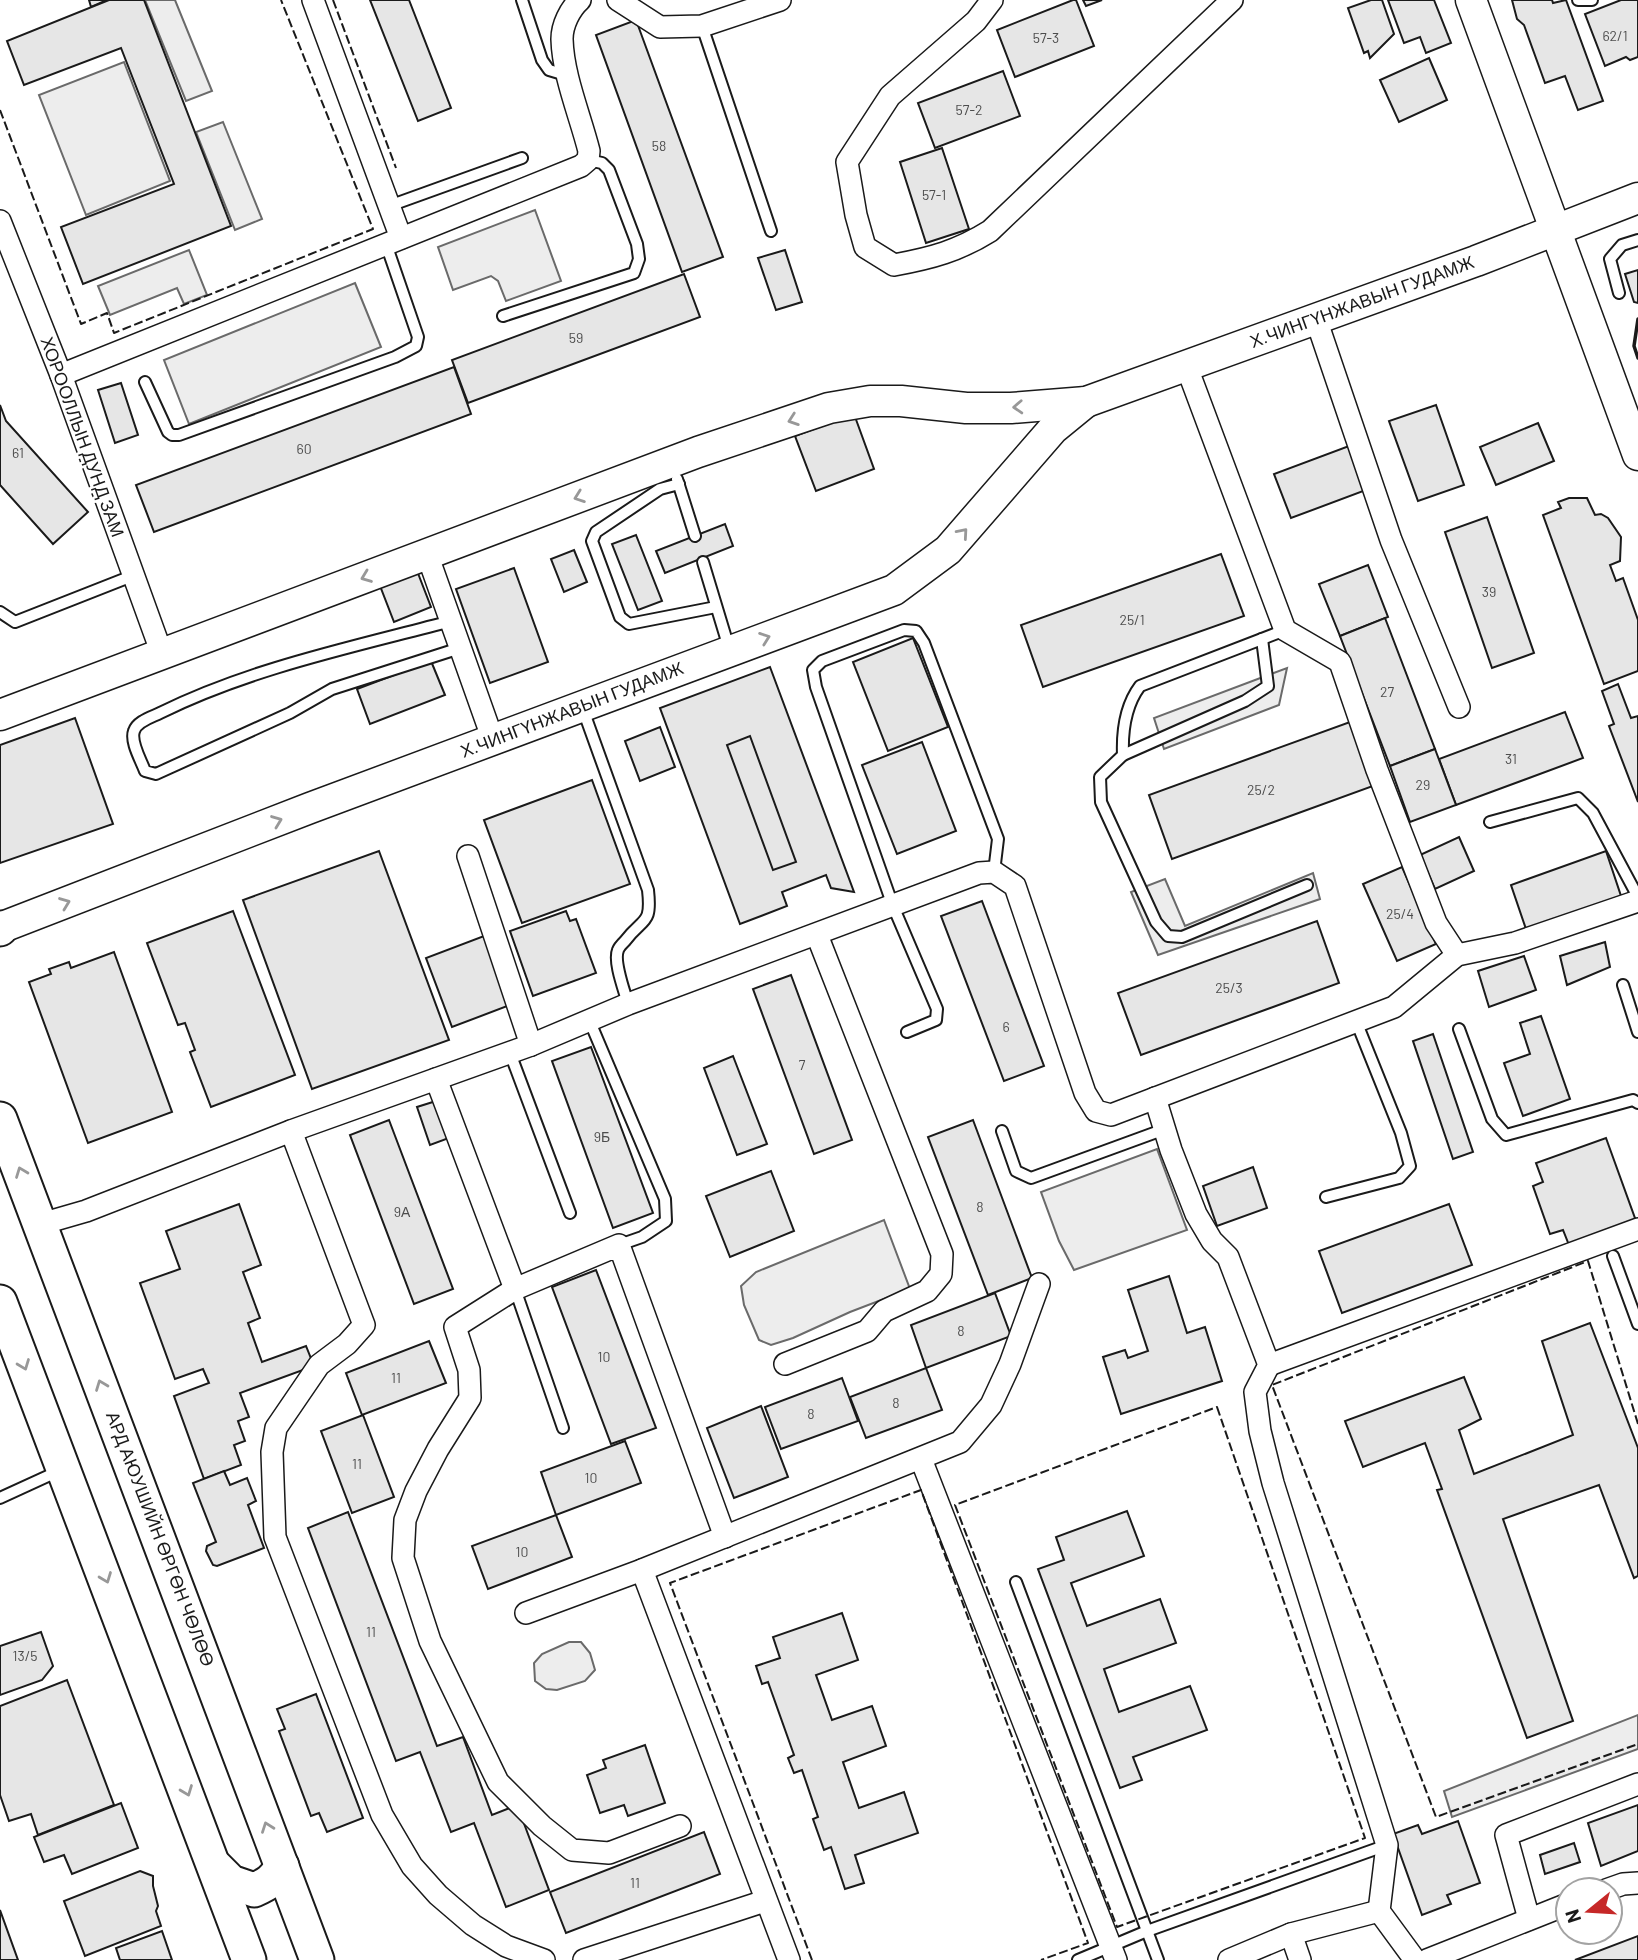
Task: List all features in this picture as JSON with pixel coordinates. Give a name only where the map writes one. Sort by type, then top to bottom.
[{"type":"main road","points":[[1471,0],[1638,455]]},
{"type":"main road","name":"Х.ЧИНГҮНЖАВЫН ГУДАМЖ","points":[[0,715],[427,554],[675,473],[828,408],[870,401],[989,408],[1086,402],[1638,198]]},
{"type":"main road","name":"Х.ЧИНГҮНЖАВЫН ГУДАМЖ","points":[[0,928],[894,590],[948,550],[1053,429],[1086,402]]},
{"type":"main road","name":"АРД АЮУШИЙН ӨРГӨН ЧӨЛӨӨ","points":[[0,1119],[317,1960]]},
{"type":"main road","points":[[0,1302],[249,1960]]},
{"type":"main road","points":[[216,1867],[232,1882],[254,1890],[267,1885],[276,1877],[282,1866]]},
{"type":"street","points":[[313,0],[389,206],[393,241]]},
{"type":"street","points":[[61,375],[581,166],[588,160],[589,151],[569,76],[562,37],[571,8],[580,0]]},
{"type":"street","points":[[618,0],[660,27],[702,26],[780,0]]},
{"type":"street","points":[[992,0],[976,21],[890,96],[847,162],[856,215],[865,247],[894,265],[933,258],[965,246],[990,232],[1232,0]]},
{"type":"street","name":"ХОРООЛЛЫН ДУНД ЗАМ","points":[[0,221],[61,375],[162,654]]},
{"type":"street","points":[[1316,319],[1391,540],[1459,707]]},
{"type":"street","points":[[1186,365],[1285,630],[1340,662],[1377,770],[1436,923],[1457,955]]},
{"type":"street","points":[[427,554],[493,740]]},
{"type":"street","points":[[468,856],[531,1045]]},
{"type":"street","points":[[41,1224],[86,1211],[291,1131],[531,1045],[628,1004],[979,873],[994,872],[1015,886],[1085,1093],[1096,1111],[1111,1115],[1394,1007],[1457,955],[1515,943],[1638,899]]},
{"type":"street","points":[[785,1364],[867,1331],[884,1311],[927,1291],[941,1274],[942,1254],[817,934]]},
{"type":"street","points":[[436,1080],[515,1289]]},
{"type":"street","points":[[1155,1098],[1196,1214],[1212,1241],[1228,1257],[1269,1364]]},
{"type":"street","points":[[291,1131],[364,1325],[347,1344],[319,1365],[276,1428],[272,1452],[275,1537],[382,1815],[412,1866],[438,1895],[473,1925],[506,1946],[544,1960]]},
{"type":"street","points":[[1415,1960],[1379,1910],[1387,1845],[1273,1483],[1260,1431],[1255,1392],[1269,1364],[1638,1229]]},
{"type":"street","points":[[680,1826],[608,1853],[572,1850],[542,1826],[498,1782],[430,1641],[403,1558],[405,1520],[416,1491],[438,1449],[470,1398],[468,1370],[455,1328],[515,1289],[619,1245],[725,1537]]},
{"type":"street","points":[[526,1613],[642,1570],[960,1442],[991,1405],[1010,1364],[1039,1284]]},
{"type":"street","points":[[921,1459],[1113,1954]]},
{"type":"street","points":[[642,1570],[789,1960]]},
{"type":"street","points":[[1529,1919],[1506,1835],[1638,1784]]},
{"type":"street","points":[[584,1960],[765,1901]]},
{"type":"street","points":[[1427,1960],[1554,1909]]},
{"type":"street","points":[[1229,1960],[1291,1934],[1379,1910]]},
{"type":"street","points":[[1291,1934],[1300,1960]]},
{"type":"lane","points":[[522,0],[542,60],[550,70],[569,76]]},
{"type":"lane","points":[[1578,0],[1592,0]]},
{"type":"lane","points":[[702,26],[771,231]]},
{"type":"lane","points":[[389,206],[522,158]]},
{"type":"lane","points":[[503,316],[634,273],[639,259],[636,244],[609,170],[602,163],[588,160]]},
{"type":"lane","points":[[1619,293],[1610,259],[1622,245],[1638,240]]},
{"type":"lane","points":[[145,382],[168,432],[179,435],[395,357],[416,346],[418,337],[393,241]]},
{"type":"lane","points":[[695,536],[675,473],[660,489],[596,532],[592,541],[620,617],[629,624],[716,607]]},
{"type":"lane","points":[[702,562],[730,651]]},
{"type":"lane","points":[[0,612],[15,622],[132,576]]},
{"type":"lane","points":[[451,621],[246,677],[178,704],[138,724],[133,731],[133,740],[145,771],[156,774],[290,713],[332,689],[460,648]]},
{"type":"lane","points":[[907,1032],[936,1020],[937,1009],[893,906],[816,687],[813,670],[822,662],[904,630],[916,631],[924,643],[998,839],[994,872]]},
{"type":"lane","points":[[1123,755],[1124,722],[1131,699],[1140,686],[1285,630]]},
{"type":"lane","points":[[1262,639],[1268,686],[1245,701],[1123,755],[1100,777],[1101,802],[1156,922],[1168,936],[1182,937],[1307,885]]},
{"type":"lane","points":[[582,706],[648,890],[650,910],[645,923],[628,937],[617,951],[618,967],[628,1004]]},
{"type":"lane","points":[[1490,822],[1578,798],[1593,813],[1638,899]]},
{"type":"lane","points":[[1623,985],[1638,1032]]},
{"type":"lane","points":[[1326,1197],[1399,1178],[1410,1166],[1401,1133],[1356,1021]]},
{"type":"lane","points":[[590,1022],[665,1199],[666,1221],[642,1237],[619,1245]]},
{"type":"lane","points":[[1460,1029],[1492,1119],[1506,1135],[1636,1098]]},
{"type":"lane","points":[[510,1052],[570,1213]]},
{"type":"lane","points":[[1002,1131],[1016,1171],[1031,1178],[1165,1129]]},
{"type":"lane","points":[[1613,1256],[1638,1324]]},
{"type":"lane","points":[[515,1289],[563,1428]]},
{"type":"lane","points":[[0,1498],[64,1469]]},
{"type":"lane","points":[[1016,1583],[1158,1960]]},
{"type":"lane","points":[[1078,1960],[1113,1954],[1147,1931],[1387,1845]]},
{"type":"shaded area","points":[[145,0],[175,0],[212,91],[186,101]]},
{"type":"shaded area","points":[[124,62],[170,181],[86,215],[39,95]]},
{"type":"shaded area","points":[[223,122],[262,219],[235,230],[196,132]]},
{"type":"shaded area","points":[[535,210],[561,281],[506,301],[498,281],[491,276],[453,290],[438,247]]},
{"type":"shaded area","points":[[189,250],[207,295],[184,304],[177,288],[110,315],[98,286]]},
{"type":"shaded area","points":[[355,283],[381,347],[189,424],[164,360]]},
{"type":"shaded area","points":[[1287,668],[1279,705],[1164,749],[1154,718]]},
{"type":"shaded area","points":[[1313,873],[1320,899],[1158,955],[1131,892],[1165,879],[1185,926]]},
{"type":"shaded area","points":[[1157,1149],[1187,1230],[1074,1270],[1059,1241],[1041,1192]]},
{"type":"shaded area","points":[[884,1220],[910,1289],[793,1338],[771,1345],[759,1340],[744,1305],[741,1286],[756,1272]]},
{"type":"shaded area","points":[[569,1642],[581,1642],[590,1653],[595,1670],[585,1681],[557,1690],[546,1689],[535,1681],[534,1663],[542,1654]]},
{"type":"shaded area","points":[[1638,1715],[1638,1749],[1452,1817],[1444,1791]]},
{"type":"building","points":[[89,0],[107,0],[91,7]]},
{"type":"building","points":[[109,0],[144,0],[231,226],[83,284],[61,227],[174,184],[121,48],[24,85],[7,41]]},
{"type":"building","points":[[370,0],[409,0],[451,108],[418,121]]},
{"type":"building","points":[[1076,0],[1094,46],[1015,77],[997,30]]},
{"type":"building","points":[[1083,0],[1102,0],[1086,6]]},
{"type":"building","points":[[1371,0],[1382,0],[1394,34],[1370,58],[1368,51],[1364,53],[1348,8]]},
{"type":"building","points":[[1388,0],[1434,0],[1451,43],[1426,53],[1420,37],[1404,43]]},
{"type":"building","points":[[1512,0],[1552,0],[1553,3],[1566,0],[1603,101],[1578,110],[1565,76],[1545,83],[1524,25],[1517,19]]},
{"type":"building","points":[[1621,0],[1638,0],[1638,57],[1630,60],[1626,57],[1605,66],[1585,14]]},
{"type":"building","points":[[636,20],[723,257],[682,272],[596,35]]},
{"type":"building","points":[[1429,58],[1447,100],[1399,122],[1380,80]]},
{"type":"building","points":[[1003,71],[1020,116],[935,148],[918,103]]},
{"type":"building","points":[[942,148],[969,229],[926,243],[900,162]]},
{"type":"building","points":[[785,250],[802,302],[776,310],[758,258]]},
{"type":"building","points":[[1638,270],[1638,303],[1634,302],[1625,274]]},
{"type":"building","points":[[684,274],[700,317],[468,403],[452,360]]},
{"type":"building","points":[[454,367],[471,414],[154,532],[136,485]]},
{"type":"building","points":[[121,383],[138,435],[115,443],[98,390]]},
{"type":"building","points":[[0,405],[6,421],[88,512],[53,544],[0,485]]},
{"type":"building","points":[[1436,405],[1464,485],[1418,501],[1389,421]]},
{"type":"building","points":[[854,414],[874,469],[816,491],[795,436]]},
{"type":"building","points":[[1538,423],[1554,461],[1496,485],[1480,447]]},
{"type":"building","points":[[1349,446],[1366,490],[1291,518],[1274,474]]},
{"type":"building","points":[[1569,498],[1587,498],[1595,515],[1601,514],[1608,518],[1621,537],[1620,561],[1610,565],[1616,581],[1623,578],[1638,620],[1638,671],[1604,684],[1543,515],[1561,508],[1558,502]]},
{"type":"building","points":[[1487,517],[1534,653],[1492,668],[1445,532]]},
{"type":"building","points":[[725,524],[733,546],[665,573],[656,551]]},
{"type":"building","points":[[636,535],[662,601],[638,610],[612,544]]},
{"type":"building","points":[[574,550],[587,582],[564,592],[551,559]]},
{"type":"building","points":[[1221,554],[1244,616],[1043,687],[1021,625]]},
{"type":"building","points":[[414,563],[431,607],[394,622],[377,578]]},
{"type":"building","points":[[1368,565],[1388,617],[1340,636],[1319,584]]},
{"type":"building","points":[[514,568],[548,662],[490,683],[456,589]]},
{"type":"building","points":[[1385,618],[1435,749],[1390,766],[1340,636]]},
{"type":"building","points":[[913,638],[948,727],[888,751],[853,662]]},
{"type":"building","points":[[431,661],[445,695],[370,724],[357,689]]},
{"type":"building","points":[[770,667],[854,892],[831,888],[826,875],[782,892],[787,906],[740,924],[660,708]]},
{"type":"building","points":[[1618,684],[1631,718],[1638,716],[1638,802],[1609,726],[1614,724],[1602,691]]},
{"type":"building","points":[[1565,712],[1583,758],[1456,805],[1439,759]]},
{"type":"building","points":[[75,718],[113,824],[0,863],[0,745]]},
{"type":"building","points":[[1350,722],[1373,786],[1172,859],[1149,795]]},
{"type":"building","points":[[660,727],[675,767],[640,781],[625,741]]},
{"type":"building","points":[[750,736],[796,862],[773,870],[727,745]]},
{"type":"building","points":[[922,742],[956,831],[897,854],[862,765]]},
{"type":"building","points":[[1435,749],[1456,805],[1410,822],[1390,766]]},
{"type":"building","points":[[592,780],[630,884],[522,923],[484,820]]},
{"type":"building","points":[[1459,837],[1474,871],[1435,889],[1420,855]]},
{"type":"building","points":[[379,851],[449,1040],[312,1089],[243,900]]},
{"type":"building","points":[[1606,851],[1622,899],[1527,932],[1511,885]]},
{"type":"building","points":[[1402,867],[1436,944],[1397,961],[1363,884]]},
{"type":"building","points":[[982,901],[1044,1066],[1004,1081],[941,916]]},
{"type":"building","points":[[233,911],[295,1075],[211,1107],[190,1052],[195,1050],[185,1023],[178,1025],[147,943]]},
{"type":"building","points":[[566,911],[570,921],[576,919],[596,973],[533,996],[510,931]]},
{"type":"building","points":[[1317,921],[1339,983],[1141,1055],[1118,993]]},
{"type":"building","points":[[484,936],[510,1005],[452,1027],[426,958]]},
{"type":"building","points":[[1605,942],[1610,967],[1567,985],[1560,956]]},
{"type":"building","points":[[114,952],[172,1112],[88,1143],[29,982],[51,974],[49,969],[69,962],[71,968]]},
{"type":"building","points":[[1524,956],[1536,990],[1489,1007],[1478,971]]},
{"type":"building","points":[[791,975],[852,1140],[814,1154],[753,989]]},
{"type":"building","points":[[1541,1016],[1570,1099],[1523,1116],[1504,1063],[1530,1054],[1520,1023]]},
{"type":"building","points":[[1433,1034],[1473,1152],[1453,1159],[1413,1041]]},
{"type":"building","points":[[591,1047],[653,1213],[613,1228],[552,1061]]},
{"type":"building","points":[[733,1056],[767,1144],[737,1155],[704,1068]]},
{"type":"building","points":[[436,1101],[449,1138],[430,1145],[417,1107]]},
{"type":"building","points":[[389,1120],[453,1289],[414,1304],[350,1135]]},
{"type":"building","points":[[973,1120],[1032,1278],[988,1295],[928,1137]]},
{"type":"building","points":[[1606,1138],[1636,1221],[1569,1245],[1563,1230],[1550,1234],[1533,1186],[1543,1182],[1536,1163]]},
{"type":"building","points":[[1253,1167],[1267,1208],[1217,1226],[1203,1186]]},
{"type":"building","points":[[771,1171],[794,1231],[730,1257],[706,1196]]},
{"type":"building","points":[[239,1204],[261,1265],[243,1272],[260,1318],[248,1323],[262,1362],[306,1346],[314,1366],[240,1393],[249,1417],[238,1421],[245,1441],[234,1445],[241,1465],[204,1479],[174,1396],[209,1383],[203,1369],[175,1379],[140,1283],[180,1269],[166,1231]]},
{"type":"building","points":[[1449,1204],[1472,1265],[1342,1313],[1319,1251]]},
{"type":"building","points":[[596,1270],[656,1428],[611,1444],[552,1287]]},
{"type":"building","points":[[1169,1276],[1187,1333],[1205,1327],[1222,1381],[1121,1414],[1103,1357],[1125,1350],[1128,1358],[1148,1351],[1128,1290]]},
{"type":"building","points":[[995,1293],[1011,1336],[926,1368],[911,1325]]},
{"type":"building","points":[[1590,1323],[1638,1448],[1638,1576],[1634,1578],[1599,1485],[1503,1519],[1573,1721],[1527,1738],[1437,1490],[1442,1489],[1425,1443],[1363,1467],[1345,1421],[1464,1377],[1481,1419],[1459,1430],[1474,1474],[1573,1435],[1542,1341]]},
{"type":"building","points":[[429,1341],[446,1383],[362,1415],[346,1373]]},
{"type":"building","points":[[926,1368],[942,1410],[866,1438],[850,1397]]},
{"type":"building","points":[[842,1378],[858,1421],[781,1449],[765,1407]]},
{"type":"building","points":[[761,1406],[788,1477],[734,1498],[707,1428]]},
{"type":"building","points":[[363,1415],[394,1497],[352,1513],[321,1431]]},
{"type":"building","points":[[625,1441],[641,1483],[556,1515],[541,1472]]},
{"type":"building","points":[[224,1471],[230,1485],[247,1478],[256,1501],[248,1505],[264,1548],[217,1566],[213,1565],[206,1551],[207,1546],[216,1542],[193,1483]]},
{"type":"building","points":[[1127,1511],[1144,1556],[1071,1583],[1087,1626],[1160,1599],[1176,1643],[1104,1669],[1119,1712],[1190,1686],[1207,1730],[1133,1757],[1142,1780],[1120,1788],[1038,1569],[1064,1560],[1056,1537]]},
{"type":"building","points":[[348,1512],[437,1746],[463,1737],[492,1815],[517,1805],[549,1890],[506,1907],[474,1823],[451,1832],[420,1752],[396,1761],[308,1528]]},
{"type":"building","points":[[556,1515],[572,1557],[488,1589],[472,1546]]},
{"type":"building","points":[[842,1613],[858,1660],[816,1675],[832,1720],[872,1706],[886,1746],[843,1762],[859,1808],[904,1792],[918,1833],[855,1855],[864,1883],[845,1889],[831,1847],[824,1850],[813,1819],[818,1817],[802,1770],[794,1773],[788,1758],[794,1755],[768,1682],[762,1684],[756,1666],[780,1658],[773,1637]]},
{"type":"building","points":[[41,1632],[53,1666],[42,1680],[0,1695],[0,1646]]},
{"type":"building","points":[[67,1680],[114,1805],[38,1835],[31,1814],[9,1821],[0,1795],[0,1706]]},
{"type":"building","points":[[316,1694],[363,1818],[327,1832],[319,1813],[311,1816],[279,1731],[285,1729],[277,1709]]},
{"type":"building","points":[[645,1745],[665,1803],[628,1816],[624,1805],[600,1813],[587,1775],[606,1768],[603,1760]]},
{"type":"building","points":[[121,1803],[138,1848],[72,1874],[64,1855],[44,1862],[34,1837]]},
{"type":"building","points":[[1638,1805],[1638,1851],[1601,1866],[1588,1823]]},
{"type":"building","points":[[1458,1821],[1480,1883],[1447,1895],[1451,1904],[1422,1915],[1393,1834],[1418,1825],[1422,1834]]},
{"type":"building","points":[[704,1832],[720,1874],[566,1933],[550,1892]]},
{"type":"building","points":[[1574,1843],[1580,1862],[1545,1874],[1540,1855]]},
{"type":"building","points":[[140,1871],[153,1876],[158,1906],[156,1911],[161,1926],[85,1956],[64,1901]]},
{"type":"building","points":[[0,1910],[18,1960],[0,1960]]},
{"type":"building","points":[[162,1931],[172,1960],[120,1960],[116,1948]]},
{"type":"building","points":[[1638,1936],[1638,1960],[1575,1960],[1612,1946],[1624,1946],[1624,1941]]},
{"type":"fence","points":[[0,110],[81,324],[107,313],[114,333],[373,229],[281,0]]},
{"type":"fence","points":[[333,0],[396,168]]},
{"type":"fence","points":[[1638,1424],[1588,1261],[1272,1385],[1436,1817],[1638,1744]]},
{"type":"fence","points":[[1217,1407],[1365,1838],[1117,1927],[955,1505],[1217,1407]]},
{"type":"fence","points":[[812,1960],[670,1583],[921,1490],[1088,1943],[1041,1960]]},
{"type":"wall","points":[[1638,319],[1634,346],[1638,358]]}]
